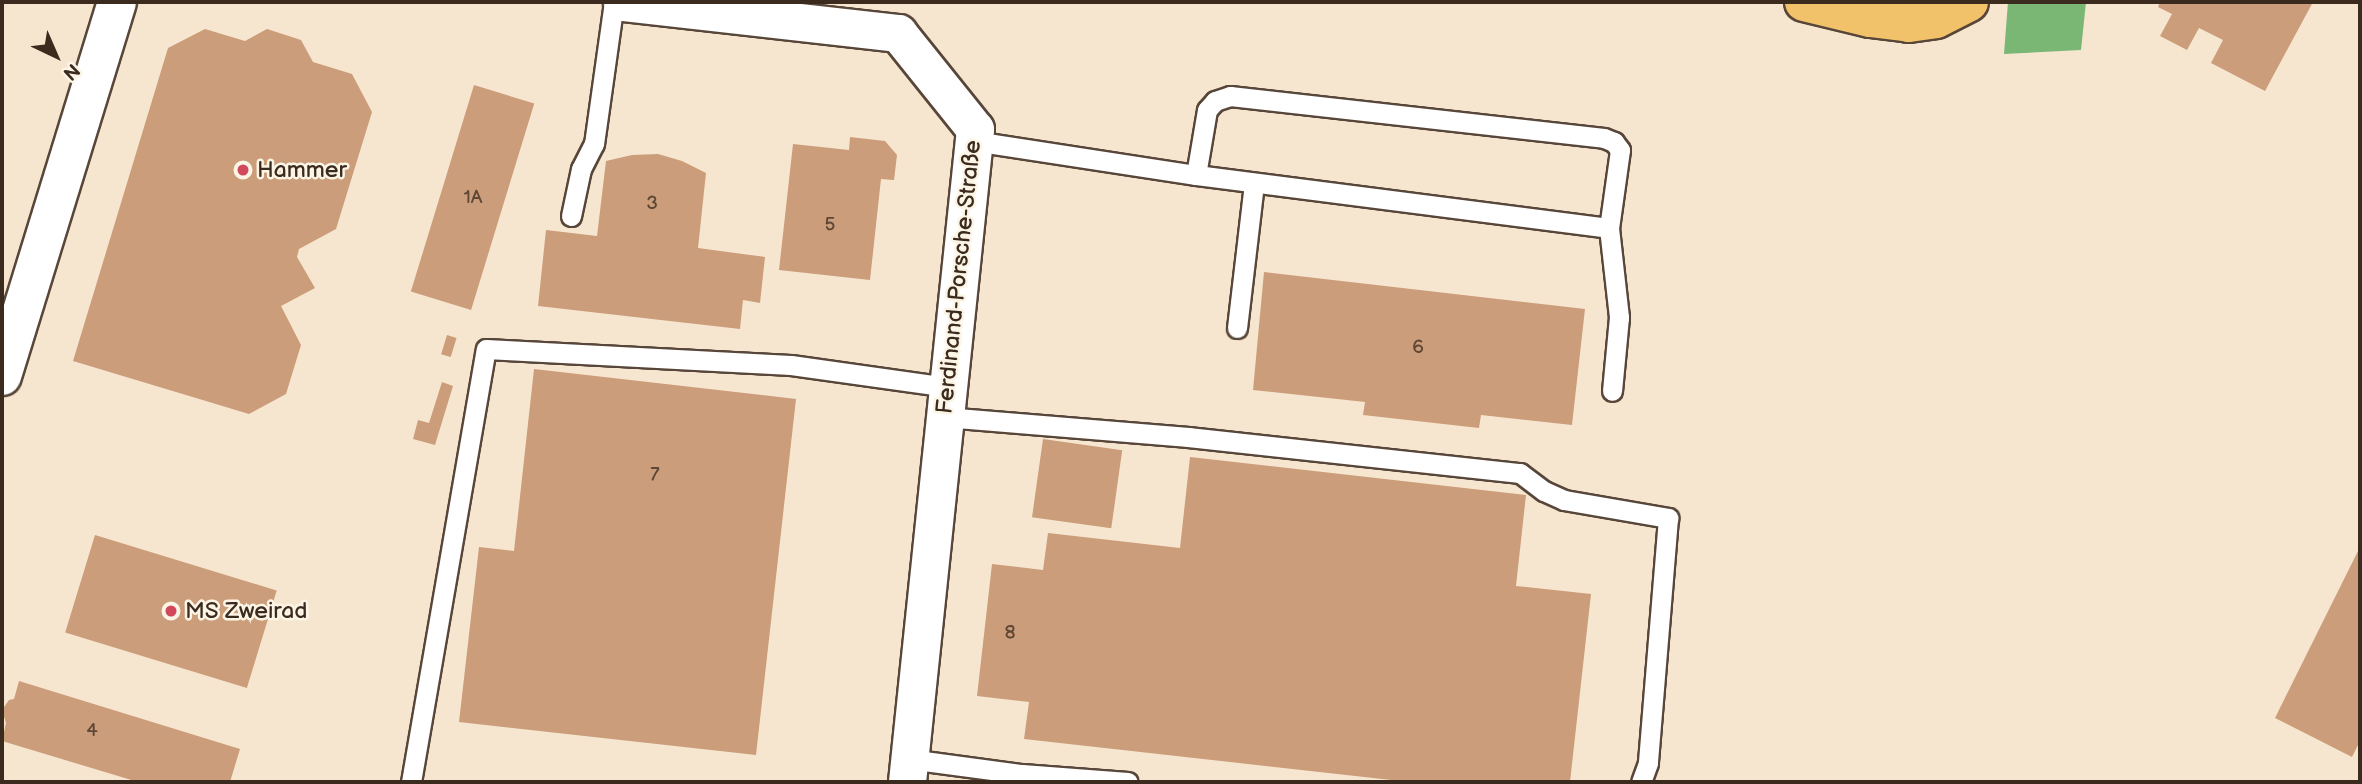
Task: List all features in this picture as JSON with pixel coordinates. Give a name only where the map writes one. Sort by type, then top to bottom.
[{"type":"main road","points":[[1804,2],[1870,18],[1909,23],[1936,19],[1969,2]]},
{"type":"street","points":[[2,376],[117,2]]},
{"type":"street","name":"Ferdinand-Porsche-Straße","points":[[626,2],[898,33],[975,129],[908,771]]},
{"type":"lane","points":[[571,216],[581,169],[594,144],[614,2]]},
{"type":"lane","points":[[1196,175],[1207,110],[1215,101],[1230,96],[1604,138],[1614,142],[1620,150],[1609,228],[1619,317],[1612,391]]},
{"type":"lane","points":[[974,141],[1254,183],[1609,228]]},
{"type":"lane","points":[[1237,328],[1254,183]]},
{"type":"lane","points":[[411,782],[486,349],[792,365],[946,402],[1188,437],[1520,473],[1544,491],[1564,500],[1668,518],[1648,763],[1641,782]]},
{"type":"lane","points":[[908,771],[1022,774],[1128,782]]},
{"type":"green space","points":[[2008,2],[2086,2],[2081,50],[2004,54]]},
{"type":"building","points":[[2160,2],[2313,2],[2265,91],[2211,63],[2223,40],[2199,28],[2187,50],[2160,36],[2172,14],[2158,7]]},
{"type":"building","name":"Hammer","points":[[205,29],[245,41],[267,29],[301,40],[313,62],[352,74],[372,112],[336,229],[299,249],[297,257],[315,288],[281,306],[301,345],[286,394],[249,414],[73,361],[168,48]]},
{"type":"building","points":[[474,85],[534,103],[471,310],[411,292]]},
{"type":"building","points":[[850,137],[885,141],[897,155],[894,180],[881,179],[870,280],[779,270],[793,144],[849,150]]},
{"type":"building","points":[[658,154],[682,161],[706,173],[698,248],[765,257],[760,303],[743,300],[740,329],[538,306],[546,230],[597,236],[606,161],[632,155]]},
{"type":"building","points":[[1264,272],[1585,309],[1572,425],[1481,415],[1479,428],[1363,415],[1365,402],[1253,390]]},
{"type":"building","points":[[447,335],[457,338],[451,357],[441,354]]},
{"type":"building","points":[[534,369],[796,399],[756,755],[459,722],[479,547],[514,551]]},
{"type":"building","points":[[442,382],[453,386],[435,445],[413,439],[418,420],[429,423]]},
{"type":"building","points":[[1043,439],[1122,450],[1111,528],[1032,517]]},
{"type":"building","points":[[1190,457],[1526,495],[1516,586],[1591,594],[1570,782],[1409,782],[1024,739],[1029,702],[977,696],[992,564],[1043,570],[1048,533],[1180,548]]},
{"type":"building","name":"MS Zweirad","points":[[95,535],[277,591],[247,688],[65,633]]},
{"type":"building","points":[[2360,547],[2360,741],[2352,757],[2275,718]]},
{"type":"building","points":[[19,681],[240,749],[230,782],[138,782],[2,741],[6,723],[2,710],[9,700],[14,699]]},
{"type":"place","name":"Hammer","points":[[243,170]]},
{"type":"place","name":"MS Zweirad","points":[[171,611]]}]
